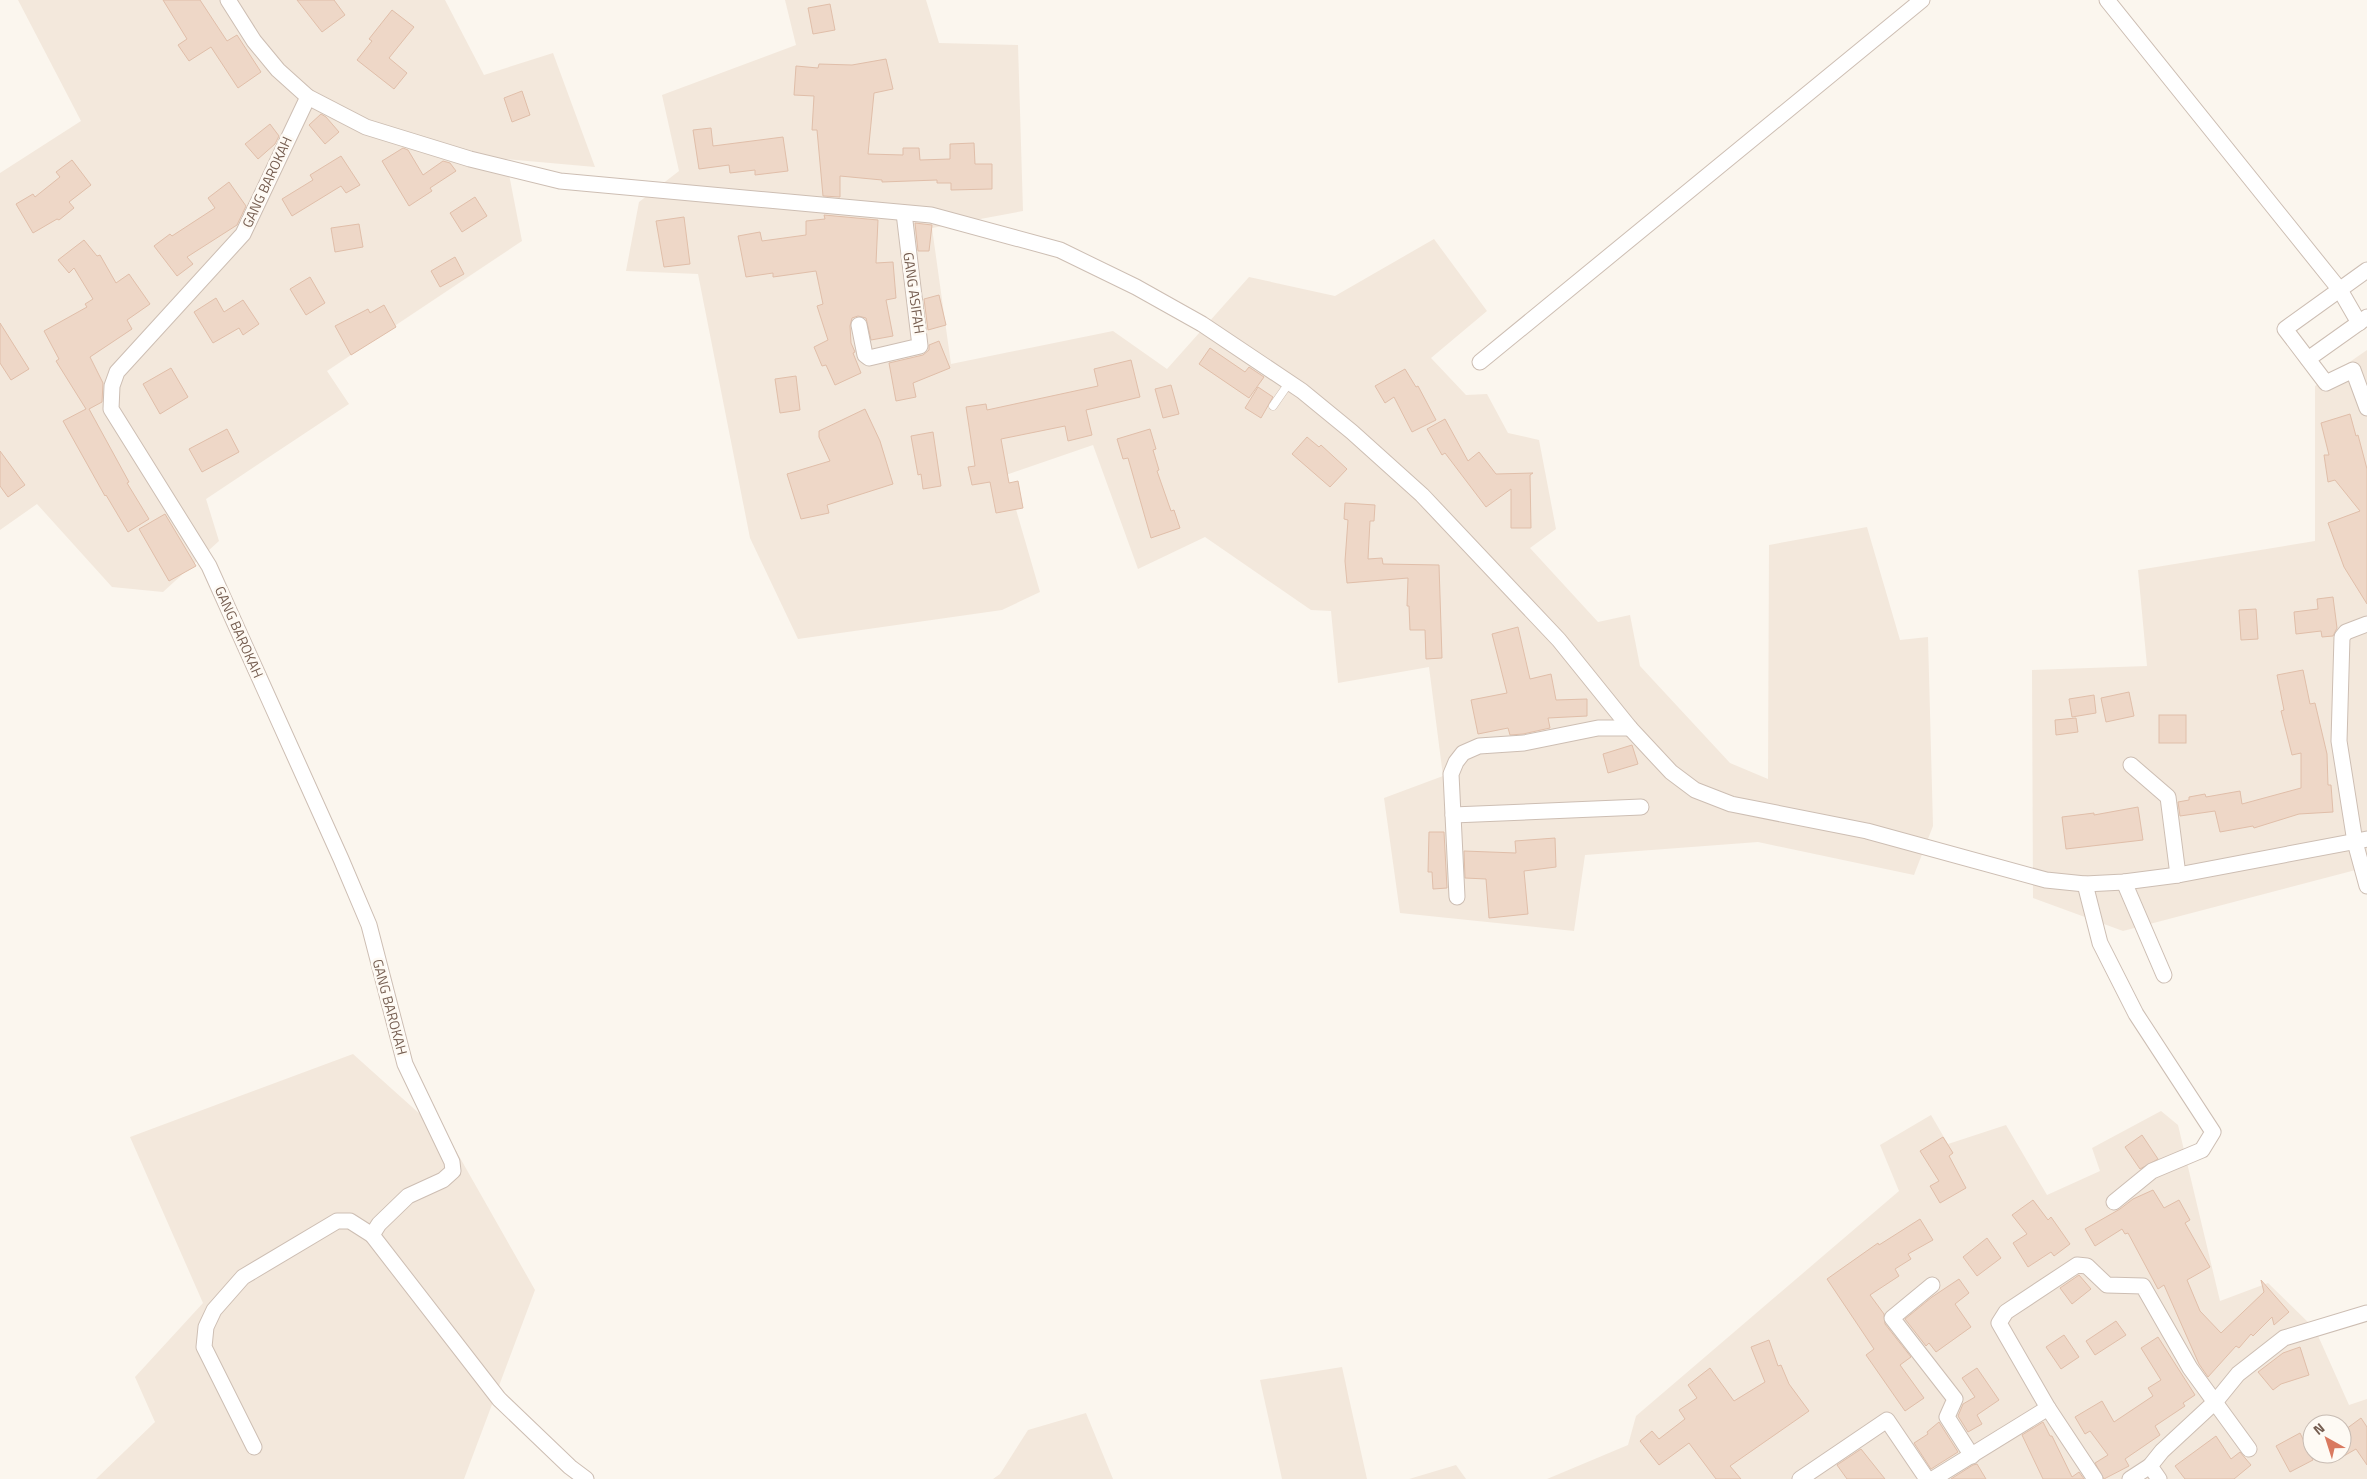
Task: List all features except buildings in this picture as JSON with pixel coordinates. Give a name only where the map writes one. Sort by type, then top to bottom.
[{"type":"street","points":[[228,0],[254,41],[278,70],[308,97],[366,127],[470,159],[560,182],[931,215],[1060,250],[1136,286],[1202,324],[1289,383],[1352,432],[1422,495],[1559,640],[1630,728],[1671,772],[1695,790],[1731,804],[1866,831],[2046,880],[2085,884],[2124,882],[2178,875],[2361,840]]},
{"type":"street","points":[[1480,362],[1922,0]]},
{"type":"street","points":[[2106,0],[2363,320],[2308,359]]},
{"type":"street","name":"GANG BAROKAH","points":[[308,97],[243,234],[117,372],[112,386],[111,409],[209,566],[369,925],[405,1064],[454,1168],[443,1180],[408,1196],[379,1224],[372,1235]]},
{"type":"street","name":"GANG ASIFAH","points":[[859,326],[865,355],[869,358],[920,346],[904,213]]},
{"type":"street","points":[[2367,270],[2285,329],[2326,383],[2353,370],[2367,408]]},
{"type":"street","points":[[2367,624],[2346,632],[2341,642],[2339,742],[2361,840],[2367,886]]},
{"type":"street","points":[[1457,897],[1451,774],[1456,762],[1464,752],[1479,746],[1524,743],[1598,728],[1630,728]]},
{"type":"street","points":[[2131,765],[2168,797],[2178,875]]},
{"type":"street","points":[[1453,815],[1641,807]]},
{"type":"street","points":[[2124,882],[2164,976]]},
{"type":"street","points":[[2085,884],[2100,944],[2136,1014],[2213,1132],[2202,1150],[2152,1171],[2114,1202]]},
{"type":"street","points":[[254,1448],[204,1348],[206,1327],[214,1310],[243,1277],[337,1221],[350,1221],[372,1235],[499,1400],[570,1467],[586,1479]]},
{"type":"street","points":[[2095,1479],[2048,1408],[2000,1323],[2006,1312],[2077,1265],[2086,1266],[2107,1285],[2143,1286],[2190,1368],[2216,1401],[2249,1449]]},
{"type":"street","points":[[1932,1285],[1892,1318],[1955,1399],[1947,1417],[1972,1456]]},
{"type":"street","points":[[2130,1479],[2150,1466],[2162,1451],[2216,1401],[2238,1374],[2284,1338],[2367,1313]]},
{"type":"street","points":[[1933,1479],[2048,1408]]},
{"type":"street","points":[[1800,1479],[1887,1420],[1927,1479]]},
{"type":"street","points":[[2150,1466],[2159,1479]]},
{"type":"lane","points":[[1273,406],[1289,383]]},
{"type":"shaded area","points":[[18,0],[445,0],[484,75],[553,53],[595,167],[506,159],[522,241],[327,371],[349,404],[206,499],[219,541],[163,592],[112,587],[37,504],[0,530],[0,173],[81,121]]},
{"type":"shaded area","points":[[785,0],[926,0],[939,43],[1018,45],[1023,211],[932,228],[951,364],[1113,331],[1167,369],[1249,277],[1335,296],[1434,239],[1487,311],[1431,358],[1466,395],[1487,394],[1508,433],[1539,440],[1556,529],[1530,548],[1598,622],[1630,615],[1640,666],[1730,763],[1768,779],[1769,545],[1867,527],[1900,640],[1928,637],[1933,826],[1914,875],[1758,842],[1585,855],[1574,931],[1400,913],[1384,798],[1443,776],[1429,667],[1338,683],[1331,611],[1311,610],[1205,537],[1138,569],[1093,445],[1006,475],[1040,592],[1002,610],[798,639],[750,538],[698,274],[626,271],[639,202],[679,171],[662,95],[796,45]]},
{"type":"shaded area","points":[[2367,350],[2367,867],[2123,931],[2033,898],[2032,670],[2147,666],[2138,570],[2315,541],[2315,386]]},
{"type":"shaded area","points":[[353,1054],[451,1142],[535,1290],[464,1479],[96,1479],[155,1422],[135,1377],[203,1303],[130,1137]]},
{"type":"shaded area","points":[[2161,1111],[2178,1125],[2220,1301],[2268,1283],[2315,1329],[2349,1405],[2367,1399],[2367,1479],[1547,1479],[1628,1445],[1636,1416],[1899,1191],[1880,1145],[1931,1115],[1948,1144],[2006,1125],[2047,1195],[2100,1171],[2092,1148]]},
{"type":"shaded area","points":[[1342,1367],[1367,1479],[1282,1479],[1260,1380]]},
{"type":"shaded area","points":[[1086,1413],[1113,1479],[993,1479],[1000,1474],[1028,1430]]},
{"type":"shaded area","points":[[1456,1465],[1466,1479],[1409,1479]]}]
